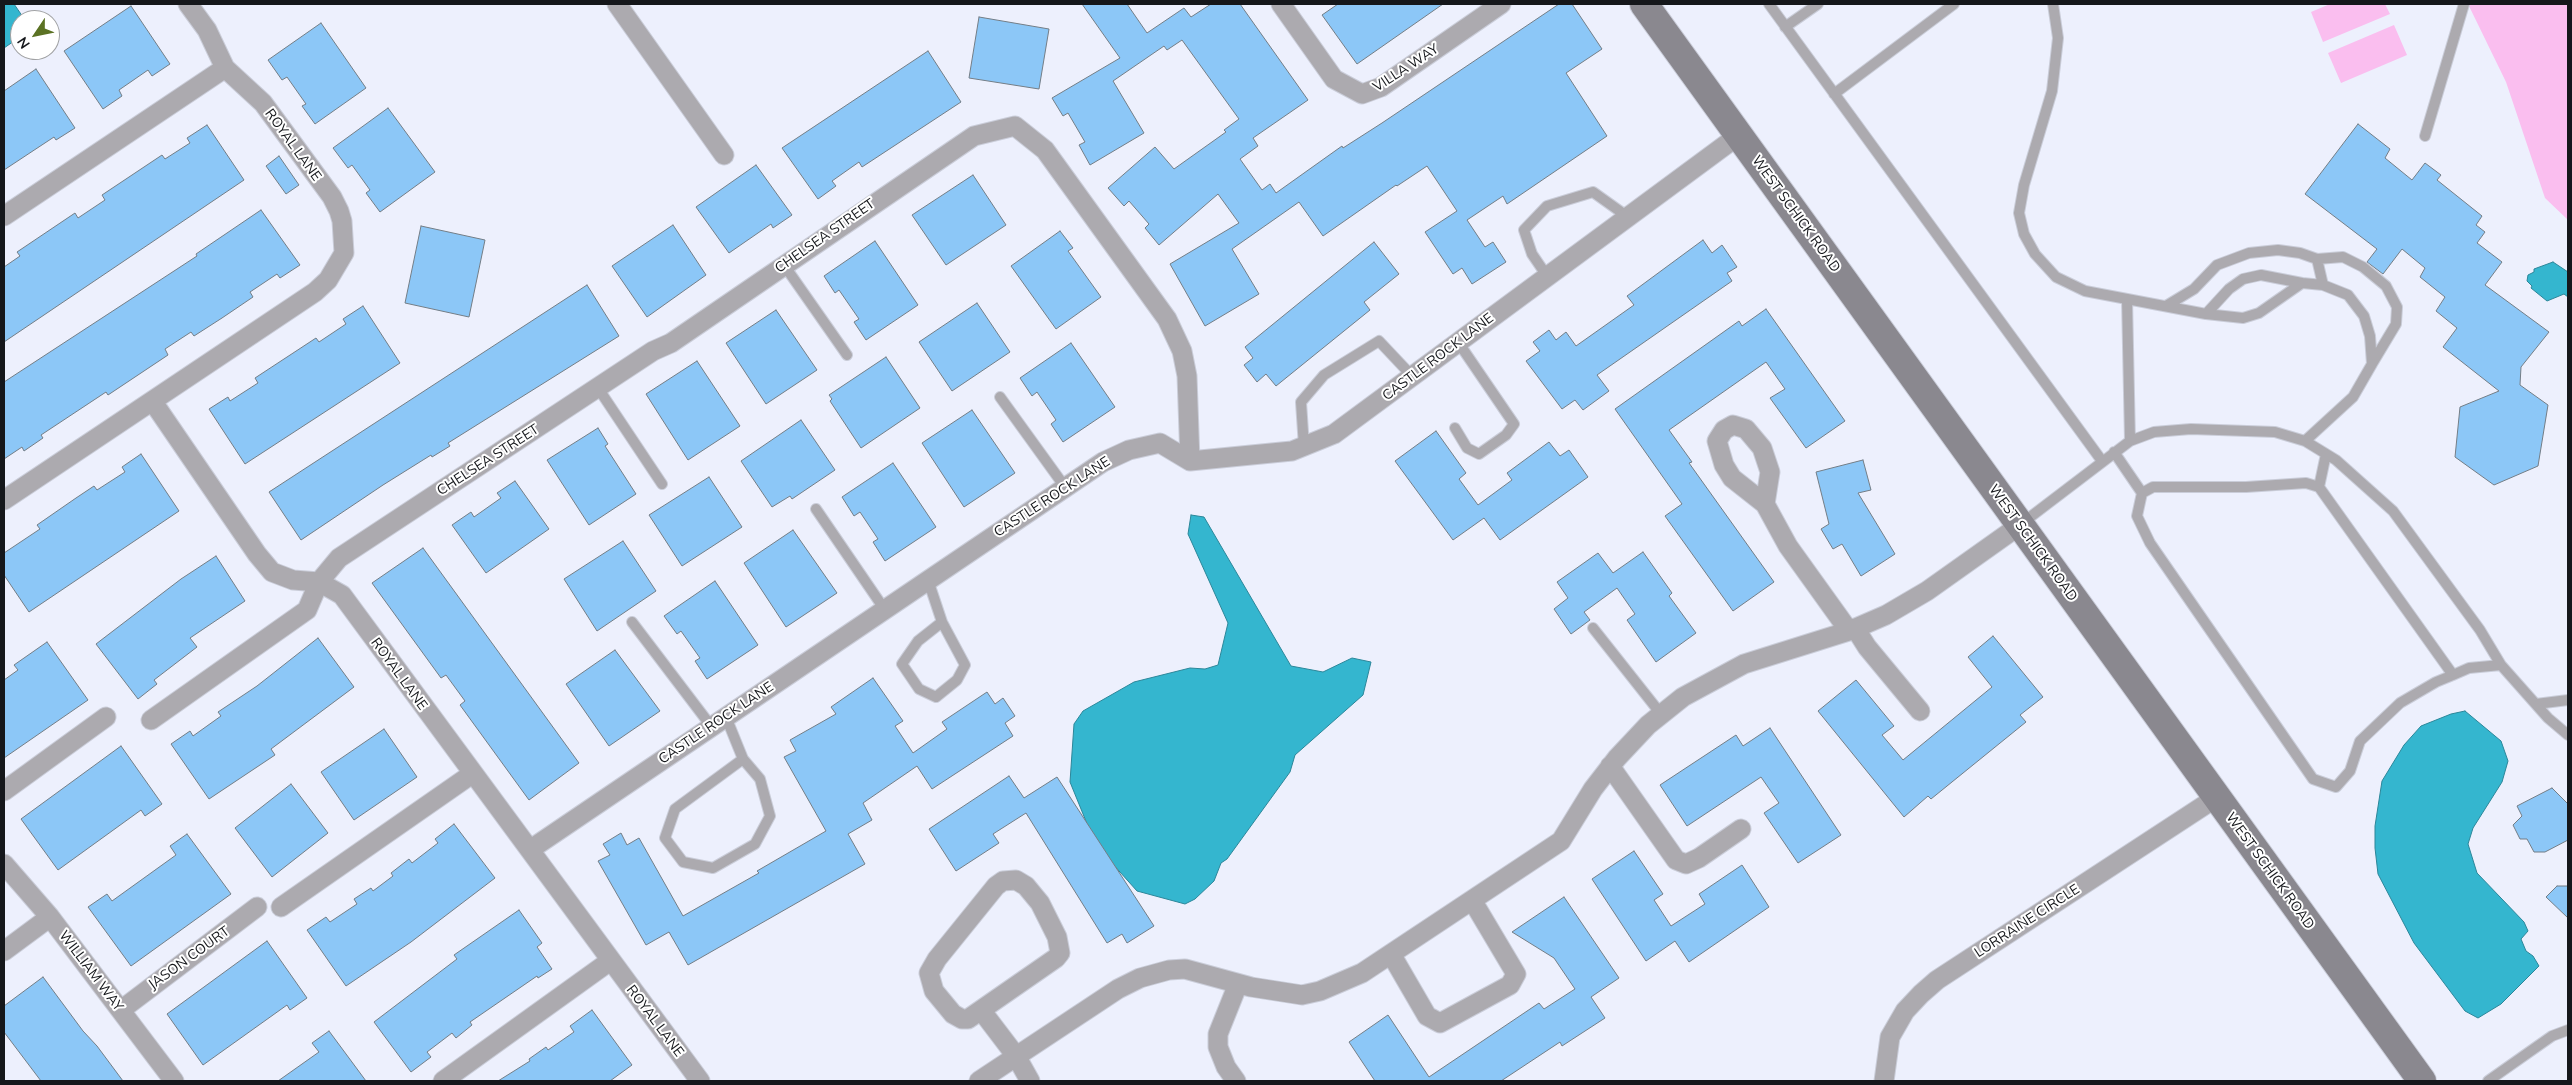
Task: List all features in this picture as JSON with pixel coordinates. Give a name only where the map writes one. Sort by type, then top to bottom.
[{"type":"street","points":[[4,216],[225,68],[207,30],[188,4]]},
{"type":"street","points":[[617,4],[724,155]]},
{"type":"street","name":"VILLA WAY","points":[[1282,4],[1334,79],[1362,94],[1381,87],[1501,4]]},
{"type":"street","name":"WEST SCHICK ROAD","points":[[1644,4],[2422,1081]]},
{"type":"street","name":"ROYAL LANE","points":[[4,500],[315,292],[328,280],[344,253],[340,210],[332,197],[263,103],[225,68]]},
{"type":"street","name":"CHELSEA STREET","points":[[319,582],[339,558],[653,352],[671,343],[959,144],[974,136],[1015,126],[1053,160],[1167,319],[1182,352],[1187,376],[1190,461]]},
{"type":"street","name":"CASTLE ROCK LANE","points":[[531,849],[1102,462],[1141,446],[1160,443],[1190,461],[1292,451],[1334,434],[1738,135]]},
{"type":"street","name":"ROYAL LANE","points":[[153,402],[257,554],[272,572],[294,580],[319,582],[342,595],[472,774],[531,849],[610,961],[700,1081]]},
{"type":"street","points":[[1765,504],[1788,546],[1852,629],[1920,711]]},
{"type":"street","points":[[979,1081],[1118,989],[1140,978],[1169,970],[1185,969],[1238,984],[1302,995],[1342,983],[1391,954],[1561,841],[1593,789],[1610,766],[1648,725],[1684,697],[1744,664],[1852,629],[1886,615],[1927,591],[2020,525]]},
{"type":"street","points":[[150,720],[307,610],[319,582]]},
{"type":"street","points":[[4,791],[106,717]]},
{"type":"street","points":[[1610,766],[1676,860],[1686,864],[1699,858],[1741,829]]},
{"type":"street","points":[[281,907],[472,774]]},
{"type":"street","name":"LORRAINE CIRCLE","points":[[1884,1081],[1890,1037],[1905,1011],[1937,980],[2217,797]]},
{"type":"street","name":"WILLIAM WAY","points":[[4,864],[50,917],[174,1081]]},
{"type":"street","points":[[1009,880],[1016,880],[1026,886],[1040,903],[1057,937],[1060,952],[1056,958],[981,1010],[968,1019],[962,1019],[953,1014],[934,992],[929,973],[937,959],[996,886],[1009,880]]},
{"type":"street","points":[[1391,954],[1427,1016],[1440,1023],[1510,985],[1516,974],[1472,900]]},
{"type":"street","name":"JASON COURT","points":[[121,1010],[257,907]]},
{"type":"street","points":[[4,951],[50,917]]},
{"type":"street","points":[[443,1081],[610,961]]},
{"type":"street","points":[[1236,1081],[1226,1067],[1218,1047],[1218,1034],[1238,984]]},
{"type":"street","points":[[981,1010],[1016,1056],[1030,1081]]},
{"type":"lane","points":[[1769,4],[2102,461]]},
{"type":"lane","points":[[1785,27],[1818,4]]},
{"type":"lane","points":[[1834,94],[1954,4]]},
{"type":"lane","points":[[2053,4],[2058,38],[2052,91],[2024,185],[2019,213],[2024,234],[2035,254],[2056,277],[2085,291],[2206,314],[2244,318],[2259,313],[2302,283]]},
{"type":"lane","points":[[2425,136],[2464,4]]},
{"type":"lane","points":[[1547,276],[1532,254],[1524,230],[1547,206],[1593,192],[1628,217]]},
{"type":"lane","points":[[2166,306],[2194,289],[2217,265],[2249,253],[2278,250],[2300,253],[2317,259],[2344,257],[2363,267],[2386,286],[2397,307],[2396,324],[2353,397],[2304,441]]},
{"type":"lane","points":[[2317,259],[2323,284]]},
{"type":"lane","points":[[784,265],[847,355]]},
{"type":"lane","points":[[2206,314],[2229,289],[2243,279],[2261,275],[2302,283],[2323,284],[2348,295],[2364,316],[2370,336],[2372,364]]},
{"type":"lane","points":[[2127,299],[2130,441]]},
{"type":"lane","points":[[1304,447],[1301,402],[1324,375],[1379,342],[1412,376]]},
{"type":"lane","points":[[1455,428],[1467,448],[1479,454],[1506,435],[1514,424],[1458,342]]},
{"type":"lane","points":[[598,388],[662,484]]},
{"type":"lane","points":[[1000,397],[1065,487]]},
{"type":"lane","points":[[2020,525],[2114,452],[2130,441],[2154,432],[2191,430],[2275,432],[2304,441],[2326,454],[2368,487],[2393,511],[2480,630],[2501,665],[2536,704],[2568,735]]},
{"type":"lane","points":[[2114,452],[2142,493],[2137,516],[2150,543],[2313,779],[2336,787],[2350,771],[2360,741],[2400,703],[2469,668],[2501,665]]},
{"type":"lane","points":[[2319,487],[2326,454]]},
{"type":"lane","points":[[2142,493],[2153,487],[2246,487],[2306,484],[2319,487],[2454,675]]},
{"type":"lane","points":[[816,509],[885,610]]},
{"type":"lane","points":[[928,580],[942,622],[965,665],[957,680],[936,697],[920,689],[902,664],[918,641],[942,622]]},
{"type":"lane","points":[[632,622],[719,722],[743,760],[760,779],[770,816],[755,844],[714,868],[683,862],[665,838],[675,809],[743,760]]},
{"type":"lane","points":[[1593,628],[1661,714]]},
{"type":"lane","points":[[2536,704],[2568,700]]},
{"type":"lane","points":[[2488,1081],[2552,1036],[2568,1030]]},
{"type":"shaded area","points":[[2330,4],[2385,4],[2390,14],[2323,42],[2311,12]]},
{"type":"shaded area","points":[[2468,4],[2568,4],[2568,220],[2545,198],[2506,82]]},
{"type":"shaded area","points":[[2394,25],[2407,55],[2341,83],[2328,53]]},
{"type":"water","points":[[4,4],[14,4],[18,10],[10,10],[10,44],[4,48]]},
{"type":"water","points":[[2553,262],[2568,272],[2568,297],[2564,294],[2547,301],[2531,288],[2532,286],[2527,281],[2528,275],[2534,272],[2534,269]]},
{"type":"water","points":[[1191,515],[1204,517],[1291,666],[1323,672],[1352,658],[1371,662],[1363,695],[1295,755],[1290,772],[1227,859],[1221,863],[1214,881],[1195,899],[1185,904],[1137,891],[1102,852],[1092,836],[1070,782],[1074,724],[1083,711],[1134,682],[1190,668],[1205,669],[1218,665],[1228,623],[1188,534]]},
{"type":"water","points":[[2465,711],[2501,741],[2508,761],[2502,782],[2473,828],[2468,844],[2477,873],[2524,922],[2528,931],[2521,939],[2526,951],[2533,956],[2539,966],[2501,1004],[2478,1018],[2465,1011],[2414,943],[2378,874],[2375,848],[2375,826],[2382,781],[2404,745],[2421,726],[2451,714]]},
{"type":"building","points":[[1082,4],[1127,4],[1147,33],[1184,8],[1191,17],[1211,4],[1240,4],[1308,100],[1253,138],[1258,146],[1240,159],[1262,190],[1270,184],[1276,193],[1342,146],[1343,148],[1382,123],[1559,4],[1572,4],[1602,49],[1566,73],[1607,136],[1507,204],[1503,196],[1467,220],[1485,247],[1493,242],[1506,262],[1472,284],[1462,268],[1453,274],[1425,232],[1457,211],[1427,166],[1396,185],[1323,236],[1299,202],[1232,249],[1259,294],[1205,326],[1170,264],[1239,223],[1218,194],[1159,245],[1145,228],[1149,224],[1129,201],[1124,206],[1108,188],[1155,147],[1174,169],[1226,132],[1224,130],[1239,119],[1182,40],[1167,50],[1164,46],[1113,81],[1144,133],[1090,165],[1079,145],[1085,142],[1068,113],[1063,116],[1052,98],[1120,58]]},
{"type":"building","points":[[1338,4],[1443,4],[1357,64],[1322,15]]},
{"type":"building","points":[[131,6],[170,64],[152,76],[148,70],[119,90],[122,96],[103,109],[64,51]]},
{"type":"building","points":[[979,17],[1049,29],[1039,89],[969,78]]},
{"type":"building","points":[[321,23],[366,88],[315,124],[302,106],[306,104],[287,77],[282,80],[268,60]]},
{"type":"building","points":[[928,51],[961,102],[862,167],[859,162],[832,181],[836,186],[818,199],[782,148]]},
{"type":"building","points":[[36,69],[75,128],[56,140],[54,137],[4,170],[4,91]]},
{"type":"building","points":[[388,108],[435,172],[380,212],[366,193],[370,190],[352,165],[348,168],[333,148]]},
{"type":"building","points":[[2358,124],[2390,149],[2385,158],[2412,180],[2425,163],[2441,175],[2437,180],[2482,216],[2476,225],[2485,232],[2477,243],[2502,262],[2485,285],[2549,332],[2521,367],[2520,385],[2548,405],[2538,466],[2494,485],[2455,457],[2460,407],[2499,391],[2443,347],[2457,328],[2436,311],[2445,297],[2420,277],[2425,268],[2402,249],[2383,274],[2367,262],[2377,249],[2305,194]]},
{"type":"building","points":[[207,125],[244,180],[4,342],[4,267],[20,256],[17,252],[75,213],[78,218],[105,200],[102,195],[162,155],[165,159],[190,143],[187,138]]},
{"type":"building","points":[[279,156],[299,185],[286,194],[266,166]]},
{"type":"building","points":[[756,165],[792,215],[773,228],[771,224],[729,253],[696,207]]},
{"type":"building","points":[[973,175],[1006,225],[946,265],[912,215]]},
{"type":"building","points":[[261,210],[300,265],[280,278],[277,274],[250,292],[253,297],[222,318],[194,336],[191,332],[165,349],[168,355],[108,395],[106,392],[41,435],[43,438],[24,451],[22,447],[4,459],[4,382],[197,256],[196,254]]},
{"type":"building","points":[[673,225],[706,275],[647,317],[612,266]]},
{"type":"building","points":[[421,226],[485,240],[469,317],[405,303]]},
{"type":"building","points":[[1060,231],[1073,248],[1068,251],[1101,297],[1056,329],[1011,266]]},
{"type":"building","points":[[1703,240],[1712,253],[1722,245],[1737,267],[1727,273],[1732,281],[1597,375],[1609,391],[1583,410],[1575,400],[1562,409],[1526,361],[1540,351],[1533,342],[1549,330],[1556,340],[1566,332],[1576,346],[1634,305],[1627,296]]},
{"type":"building","points":[[875,241],[918,305],[866,340],[854,322],[859,319],[839,290],[835,293],[824,276]]},
{"type":"building","points":[[1374,242],[1399,274],[1364,302],[1370,310],[1276,386],[1266,374],[1257,382],[1244,365],[1253,358],[1245,347]]},
{"type":"building","points":[[587,285],[619,336],[448,443],[450,446],[432,457],[431,455],[383,485],[301,540],[269,492]]},
{"type":"building","points":[[977,303],[1010,352],[952,391],[919,342]]},
{"type":"building","points":[[363,306],[400,363],[245,464],[209,409],[228,397],[230,401],[258,383],[255,378],[316,338],[319,342],[346,324],[343,319]]},
{"type":"building","points":[[1766,309],[1845,421],[1806,448],[1770,398],[1785,389],[1766,362],[1669,430],[1692,462],[1689,463],[1774,582],[1733,611],[1665,516],[1682,504],[1615,409],[1739,321],[1742,326]]},
{"type":"building","points":[[776,310],[817,370],[766,404],[726,343]]},
{"type":"building","points":[[1071,343],[1115,407],[1063,442],[1051,424],[1056,420],[1037,392],[1032,396],[1020,378]]},
{"type":"building","points":[[886,357],[920,408],[861,448],[830,401],[832,399],[829,395]]},
{"type":"building","points":[[697,361],[740,426],[688,460],[646,394]]},
{"type":"building","points":[[972,410],[1015,473],[964,507],[922,443]]},
{"type":"building","points":[[801,420],[835,470],[792,499],[790,496],[772,507],[741,461]]},
{"type":"building","points":[[598,428],[608,444],[605,446],[636,494],[589,525],[547,460]]},
{"type":"building","points":[[1436,431],[1466,473],[1459,479],[1478,505],[1512,480],[1507,473],[1549,442],[1560,456],[1569,450],[1588,477],[1500,540],[1484,518],[1453,540],[1395,461]]},
{"type":"building","points":[[141,454],[179,511],[29,612],[4,575],[4,553],[40,529],[37,525],[76,498],[94,486],[97,490],[125,472],[122,467]]},
{"type":"building","points":[[1863,460],[1871,490],[1858,493],[1895,554],[1861,576],[1842,544],[1833,549],[1821,529],[1829,524],[1816,472]]},
{"type":"building","points":[[893,463],[936,527],[885,561],[873,542],[878,539],[860,512],[854,516],[842,497]]},
{"type":"building","points":[[709,477],[742,527],[682,566],[649,515]]},
{"type":"building","points":[[515,481],[549,529],[486,573],[452,525],[471,512],[474,517],[501,498],[497,493]]},
{"type":"building","points":[[793,530],[837,593],[786,627],[744,563]]},
{"type":"building","points":[[623,541],[656,591],[597,631],[564,579]]},
{"type":"building","points":[[423,548],[579,763],[529,800],[460,705],[465,701],[446,675],[441,678],[372,583]]},
{"type":"building","points":[[1643,552],[1672,593],[1669,596],[1696,633],[1656,662],[1627,620],[1635,614],[1617,588],[1584,612],[1590,620],[1571,634],[1554,609],[1568,598],[1557,582],[1598,553],[1613,573]]},
{"type":"building","points":[[216,556],[245,601],[190,638],[197,647],[154,680],[157,684],[138,699],[96,644],[181,579]]},
{"type":"building","points":[[715,581],[758,645],[707,679],[695,661],[700,658],[681,631],[677,634],[664,616]]},
{"type":"building","points":[[1993,636],[2043,697],[2020,715],[2026,722],[1931,799],[1928,796],[1904,817],[1818,711],[1856,680],[1894,726],[1882,735],[1903,760],[1992,687],[1968,657]]},
{"type":"building","points":[[318,638],[354,687],[271,749],[275,755],[209,799],[171,744],[190,731],[193,736],[221,716],[218,712],[257,686]]},
{"type":"building","points":[[47,642],[88,700],[4,758],[4,680],[18,670],[14,665]]},
{"type":"building","points":[[615,650],[660,711],[609,746],[566,684]]},
{"type":"building","points":[[873,678],[903,721],[895,726],[913,753],[947,729],[942,722],[987,692],[995,704],[1003,698],[1015,716],[1005,723],[1013,736],[932,789],[917,766],[863,803],[872,820],[848,834],[865,864],[688,965],[669,932],[646,945],[598,861],[610,855],[603,844],[621,833],[627,845],[639,838],[683,916],[759,873],[757,871],[826,831],[784,757],[796,751],[790,740],[836,714],[831,707]]},
{"type":"building","points":[[1770,728],[1841,835],[1798,863],[1764,813],[1779,803],[1761,777],[1687,826],[1660,785],[1736,735],[1743,746]]},
{"type":"building","points":[[384,729],[417,777],[354,820],[321,772]]},
{"type":"building","points":[[121,746],[162,804],[145,816],[141,810],[58,870],[21,819]]},
{"type":"building","points":[[1009,776],[1024,798],[1057,777],[1154,926],[1127,943],[1122,934],[1107,943],[1026,813],[993,834],[999,843],[956,871],[929,829]]},
{"type":"building","points":[[291,784],[328,833],[272,877],[235,828]]},
{"type":"building","points":[[2552,788],[2568,804],[2568,840],[2545,852],[2534,852],[2527,839],[2520,839],[2513,825],[2522,816],[2517,806]]},
{"type":"building","points":[[454,824],[495,878],[411,942],[346,986],[307,930],[326,917],[330,922],[357,904],[354,899],[371,888],[373,891],[393,876],[391,873],[409,859],[412,863],[438,843],[435,839]]},
{"type":"building","points":[[187,834],[231,894],[131,966],[88,907],[107,894],[112,901],[176,855],[170,846]]},
{"type":"building","points":[[1634,851],[1663,894],[1654,900],[1671,926],[1705,904],[1699,894],[1742,865],[1769,907],[1689,962],[1675,941],[1646,961],[1592,879]]},
{"type":"building","points":[[2557,886],[2568,886],[2568,918],[2546,897]]},
{"type":"building","points":[[1564,897],[1619,978],[1591,997],[1605,1018],[1562,1046],[1560,1042],[1501,1081],[1375,1081],[1349,1042],[1388,1015],[1429,1077],[1539,1003],[1544,1009],[1575,989],[1554,958],[1512,932]]},
{"type":"building","points":[[519,910],[542,943],[537,947],[552,969],[538,978],[537,976],[470,1022],[472,1025],[456,1038],[452,1033],[427,1052],[431,1057],[411,1072],[374,1022],[457,959],[454,955]]},
{"type":"building","points":[[267,941],[307,998],[290,1010],[287,1005],[203,1065],[167,1014]]},
{"type":"building","points":[[43,977],[123,1081],[41,1081],[4,1032],[4,1006]]},
{"type":"building","points":[[592,1010],[632,1065],[610,1081],[498,1081],[530,1061],[529,1059],[546,1047],[548,1050],[574,1032],[570,1026]]},
{"type":"building","points":[[329,1031],[366,1081],[278,1081],[319,1052],[312,1043]]}]
